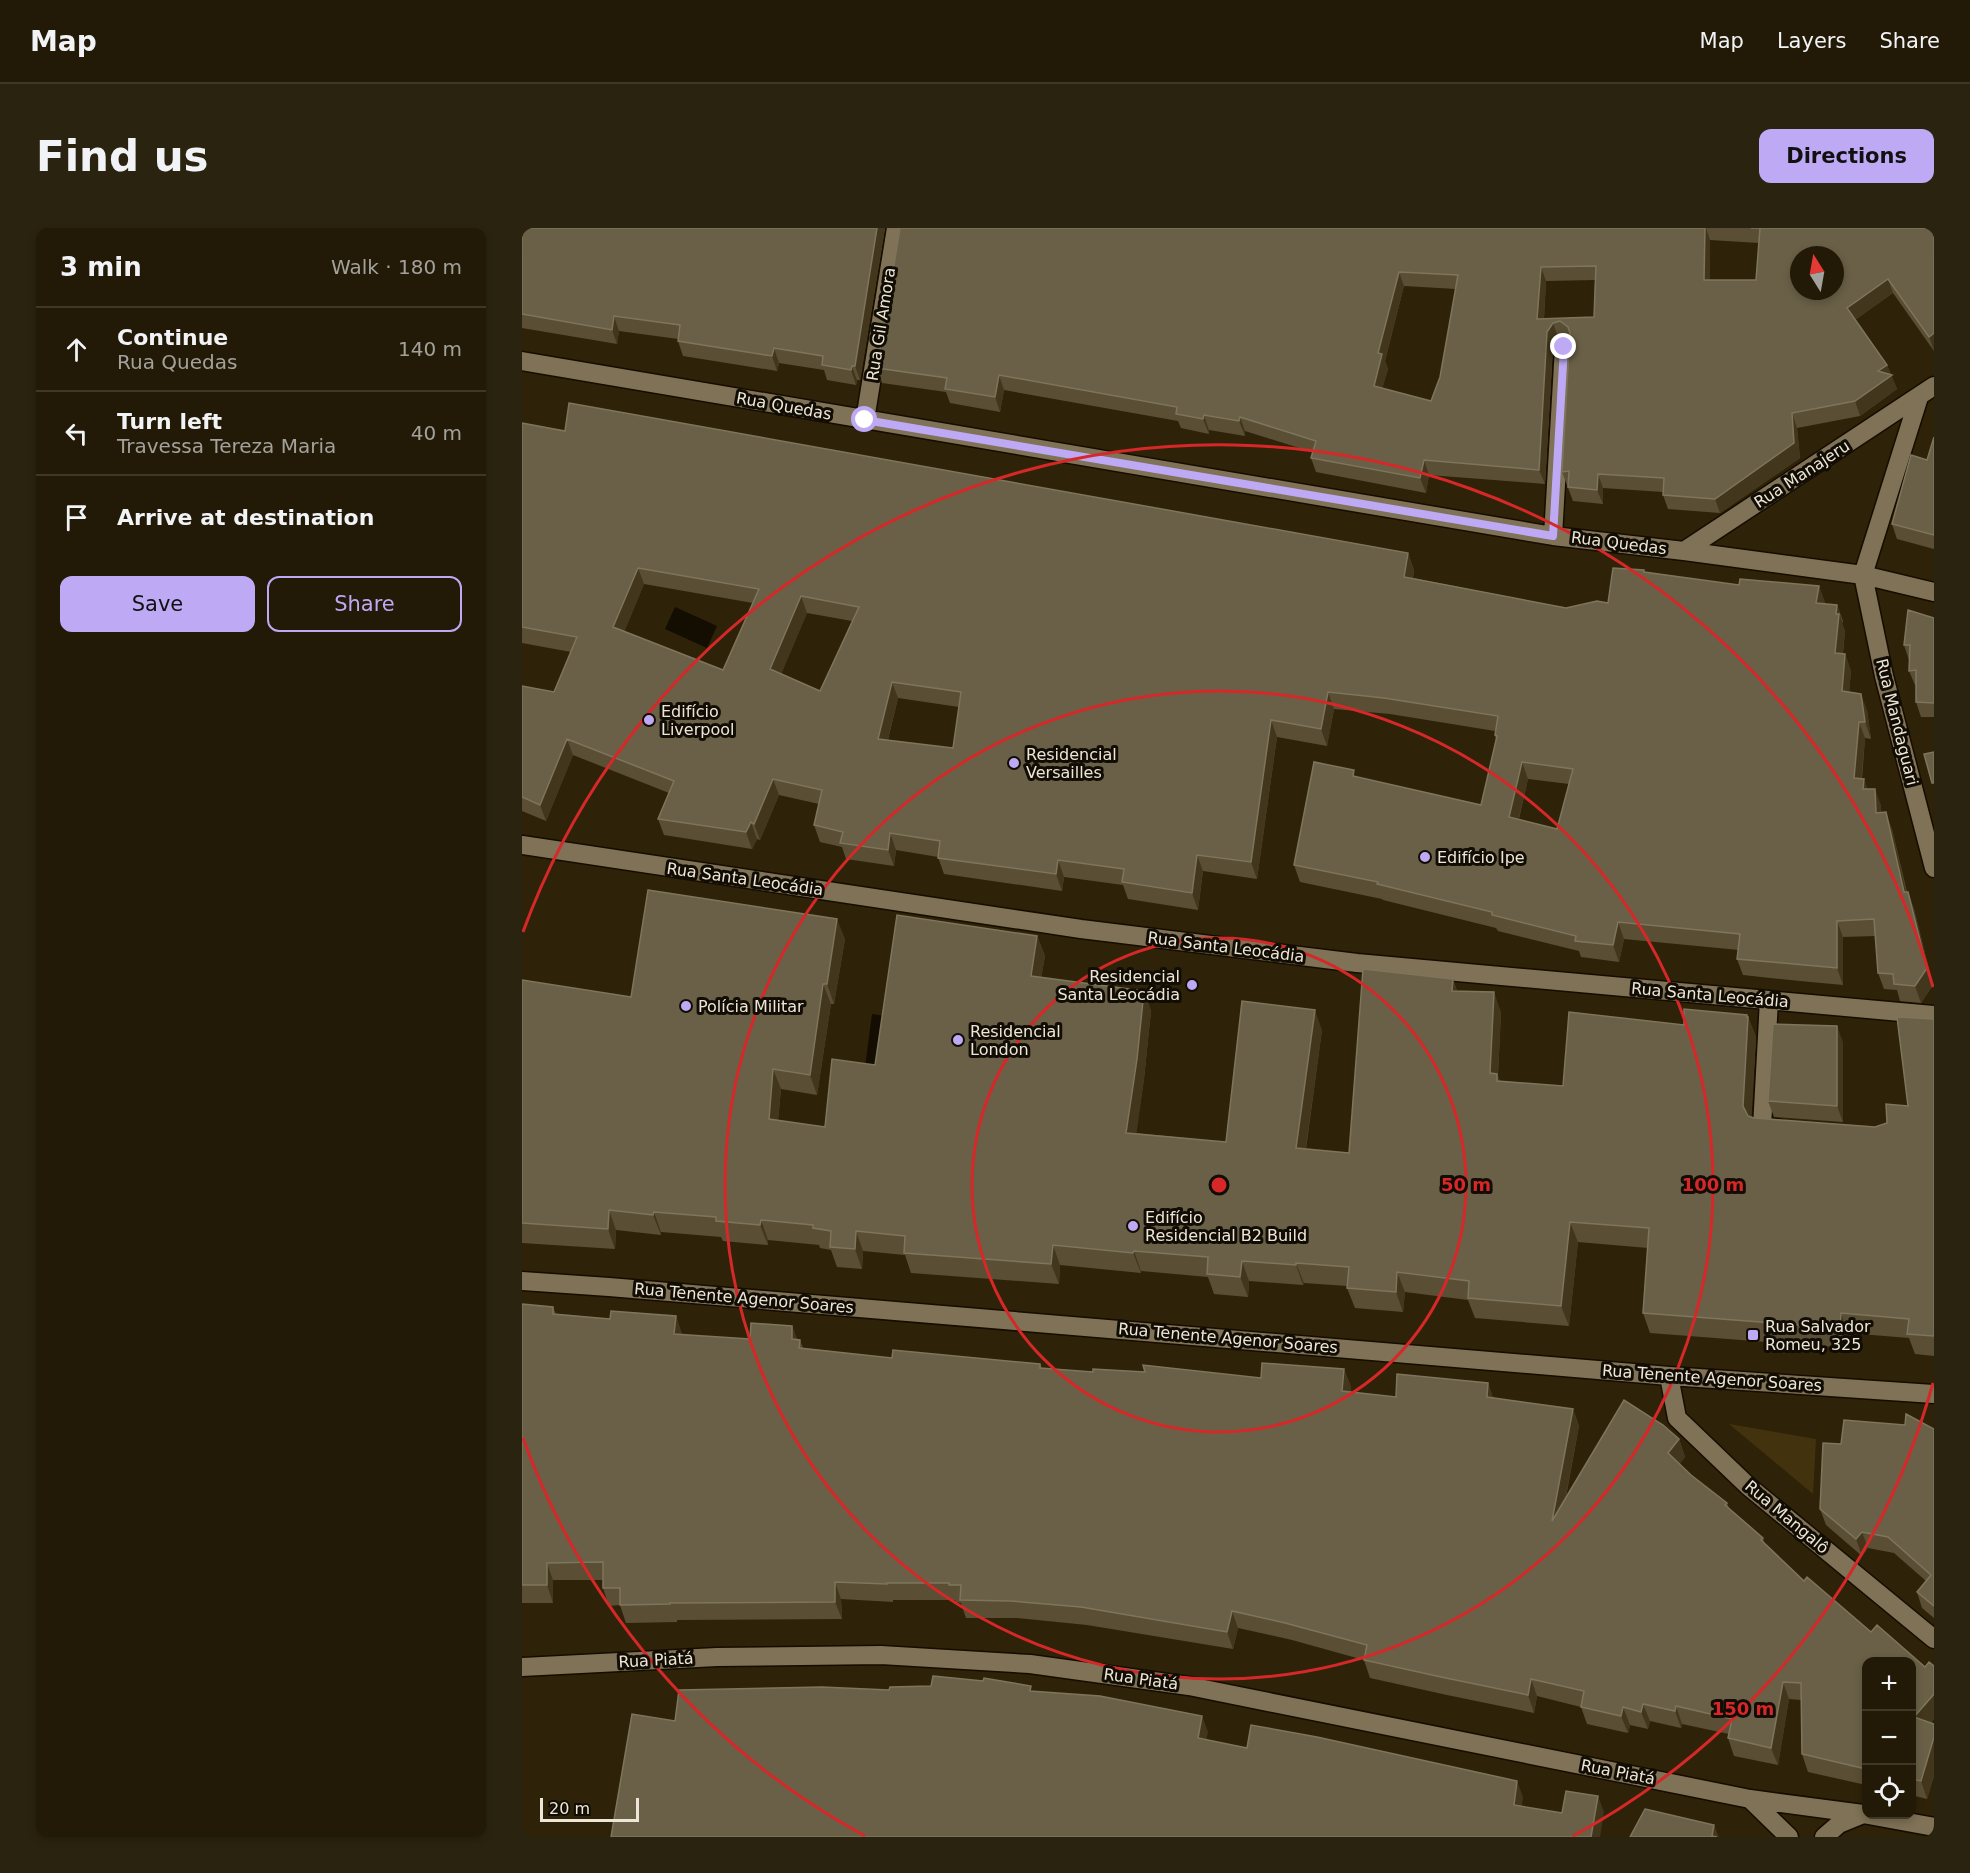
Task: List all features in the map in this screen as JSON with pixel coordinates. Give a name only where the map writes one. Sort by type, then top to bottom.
[{"type":"street","name":"Rua Gil Amora","points":[[865,420],[896,228]]},
{"type":"street","points":[[1553,536],[1564,347]]},
{"type":"street","name":"Rua Quedas","points":[[522,361],[1553,536],[1863,575],[1934,592]]},
{"type":"street","name":"Rua Manajeru","points":[[1684,551],[1927,392]]},
{"type":"street","name":"Rua Manajeru","points":[[1863,575],[1927,392]]},
{"type":"street","name":"Rua Mandaguari","points":[[1863,575],[1884,676],[1934,868]]},
{"type":"street","name":"Rua Santa Leocádia","points":[[522,845],[1131,935],[1357,963],[1934,1015]]},
{"type":"street","points":[[1769,1000],[1762,1127],[1795,1130]]},
{"type":"street","name":"Rua Tenente Agenor Soares","points":[[522,1281],[1669,1376],[1934,1394]]},
{"type":"street","name":"Rua Mangalô","points":[[1669,1376],[1677,1418],[1748,1486],[1934,1639]]},
{"type":"street","name":"Rua Piatá","points":[[522,1667],[717,1657],[881,1655],[1030,1664],[1189,1686],[1750,1799],[1862,1814]]},
{"type":"street","points":[[1750,1799],[1789,1837]]},
{"type":"street","points":[[1824,1837],[1839,1824],[1862,1814]]},
{"type":"street","name":"Rua Piatá","points":[[1890,1819],[1934,1827]]},
{"type":"shaded area","points":[[675,607],[717,626],[707,648],[665,629]]},
{"type":"shaded area","points":[[872,1014],[886,1016],[878,1077],[864,1075]]},
{"type":"shaded area","points":[[1729,1424],[1816,1439],[1813,1494]]},
{"type":"building","points":[[522,228],[877,228],[855,366],[852,366],[851,370],[822,365],[823,356],[774,348],[772,356],[678,341],[680,325],[614,316],[612,330],[522,314]]},
{"type":"building","points":[[900,228],[1705,228],[1704,280],[1756,280],[1760,228],[1934,228],[1934,333],[1929,337],[1888,279],[1847,308],[1887,365],[1878,371],[1892,375],[1855,401],[1792,413],[1794,443],[1715,499],[1663,495],[1664,478],[1598,474],[1597,490],[1568,487],[1569,471],[1562,472],[1570,333],[1568,327],[1560,321],[1553,323],[1547,332],[1539,470],[1424,460],[1420,478],[1311,458],[1316,441],[1240,417],[1239,421],[1204,415],[1203,419],[1176,414],[1177,407],[999,375],[995,397],[945,389],[947,378],[877,368]],"holes":[[[1596,266],[1594,317],[1537,319],[1541,267]],[[1399,272],[1458,275],[1440,377],[1431,401],[1374,386],[1382,354],[1378,353]]]},
{"type":"building","points":[[569,403],[1408,553],[1404,577],[1566,608],[1597,601],[1608,603],[1613,568],[1644,570],[1644,572],[1739,585],[1740,579],[1819,586],[1816,603],[1837,605],[1836,614],[1839,614],[1835,653],[1845,654],[1842,691],[1861,694],[1865,722],[1859,722],[1854,778],[1864,779],[1863,789],[1875,789],[1876,813],[1886,812],[1904,892],[1908,892],[1927,968],[1915,986],[1894,984],[1893,974],[1878,973],[1874,919],[1837,921],[1837,968],[1737,959],[1740,934],[1618,922],[1613,945],[1575,941],[1576,936],[1492,915],[1492,912],[1377,884],[1378,882],[1294,865],[1314,762],[1354,770],[1353,776],[1481,805],[1497,736],[1495,735],[1498,716],[1384,698],[1328,692],[1321,729],[1271,720],[1251,862],[1197,855],[1192,893],[1122,882],[1124,869],[1058,860],[1056,874],[938,858],[940,841],[890,833],[888,850],[840,843],[843,832],[814,825],[822,790],[773,779],[754,824],[751,822],[746,832],[658,819],[674,781],[567,739],[540,805],[522,797],[522,686],[554,692],[577,637],[522,627],[522,423],[565,431]],"holes":[[[638,568],[759,589],[723,670],[613,627]],[[801,596],[859,607],[820,691],[770,669]],[[892,682],[961,692],[953,748],[878,739]],[[1522,762],[1573,769],[1557,829],[1509,817]]]},
{"type":"building","points":[[1934,437],[1934,535],[1892,524],[1911,455],[1927,460]]},
{"type":"building","points":[[1908,610],[1934,618],[1934,703],[1916,702],[1916,670],[1909,671],[1910,645],[1904,645]]},
{"type":"building","points":[[1934,752],[1934,783],[1932,783],[1924,754]]},
{"type":"building","points":[[648,890],[837,919],[827,984],[823,984],[810,1075],[773,1069],[769,1119],[825,1127],[832,1059],[875,1065],[897,915],[1037,936],[1031,976],[1144,991],[1126,1133],[1226,1142],[1242,1001],[1315,1010],[1296,1148],[1349,1153],[1363,969],[1453,979],[1452,991],[1494,992],[1490,1073],[1497,1074],[1497,1081],[1563,1086],[1569,1012],[1684,1025],[1684,1009],[1747,1015],[1743,1106],[1748,1116],[1754,1118],[1875,1127],[1887,1123],[1886,1104],[1908,1106],[1897,1017],[1934,1019],[1934,1336],[1907,1334],[1909,1319],[1841,1313],[1840,1328],[1643,1313],[1649,1228],[1570,1222],[1561,1306],[1468,1298],[1469,1281],[1397,1272],[1396,1292],[1347,1288],[1349,1267],[1242,1261],[1240,1277],[1207,1274],[1208,1257],[1134,1251],[1133,1253],[1053,1245],[1051,1264],[904,1253],[905,1236],[856,1231],[855,1249],[830,1247],[831,1231],[813,1228],[813,1225],[761,1220],[760,1225],[716,1221],[716,1217],[654,1212],[653,1215],[609,1210],[608,1229],[522,1223],[522,980],[631,997]]},
{"type":"building","points":[[1773,1024],[1837,1026],[1837,1106],[1768,1101]]},
{"type":"building","points":[[522,1304],[553,1307],[553,1314],[610,1319],[611,1311],[676,1316],[674,1334],[750,1339],[751,1323],[792,1326],[792,1339],[800,1340],[799,1348],[892,1358],[893,1350],[1040,1364],[1040,1368],[1093,1372],[1093,1369],[1145,1372],[1143,1365],[1261,1378],[1262,1363],[1344,1369],[1342,1391],[1396,1397],[1397,1374],[1488,1383],[1487,1397],[1573,1409],[1552,1521],[1624,1400],[1663,1425],[1679,1439],[1668,1453],[1691,1475],[1727,1503],[1725,1505],[1763,1538],[1761,1540],[1804,1581],[1807,1577],[1871,1632],[1877,1625],[1914,1657],[1862,1657],[1862,1768],[1802,1754],[1801,1683],[1783,1682],[1771,1748],[1728,1738],[1732,1719],[1676,1706],[1675,1711],[1643,1704],[1641,1712],[1623,1707],[1621,1716],[1581,1707],[1584,1691],[1531,1679],[1528,1695],[1364,1660],[1367,1645],[1232,1611],[1227,1632],[1081,1607],[1011,1601],[960,1600],[961,1585],[949,1585],[949,1583],[835,1582],[835,1602],[620,1605],[620,1588],[603,1588],[603,1562],[547,1563],[547,1585],[522,1585]]},
{"type":"building","points":[[1906,1414],[1934,1429],[1934,1606],[1917,1592],[1931,1575],[1888,1537],[1862,1532],[1856,1539],[1820,1509],[1823,1443],[1841,1444],[1844,1420],[1905,1425]]},
{"type":"building","points":[[1916,1659],[1925,1667],[1929,1662],[1934,1666],[1934,1694],[1916,1715]]},
{"type":"building","points":[[933,1676],[983,1681],[984,1678],[1031,1686],[1030,1691],[1100,1696],[1202,1716],[1198,1738],[1247,1748],[1251,1725],[1317,1737],[1517,1781],[1514,1805],[1562,1813],[1566,1791],[1598,1796],[1591,1837],[611,1837],[632,1714],[675,1721],[679,1690],[822,1687],[889,1690],[890,1687],[931,1686]]},
{"type":"building","points":[[1916,1718],[1934,1724],[1934,1737],[1921,1781],[1916,1780]]},
{"type":"building","points":[[1645,1809],[1714,1825],[1712,1836],[1717,1837],[1630,1837]]},
{"type":"place","name":"Edifício Liverpool","points":[[649,720]]},
{"type":"place","name":"Residencial Versailles","points":[[1014,763]]},
{"type":"place","name":"Edifício Ipe","points":[[1425,857]]},
{"type":"place","name":"Residencial Santa Leocádia","points":[[1192,985]]},
{"type":"place","name":"Polícia Militar","points":[[686,1006]]},
{"type":"place","name":"Residencial London","points":[[958,1040]]},
{"type":"place","name":"Edifício Residencial B2 Build","points":[[1133,1226]]},
{"type":"place","name":"Rua Salvador Romeu, 325","points":[[1753,1335]]},
{"type":"route","points":[[865,420],[1553,536],[1564,347]]}]
